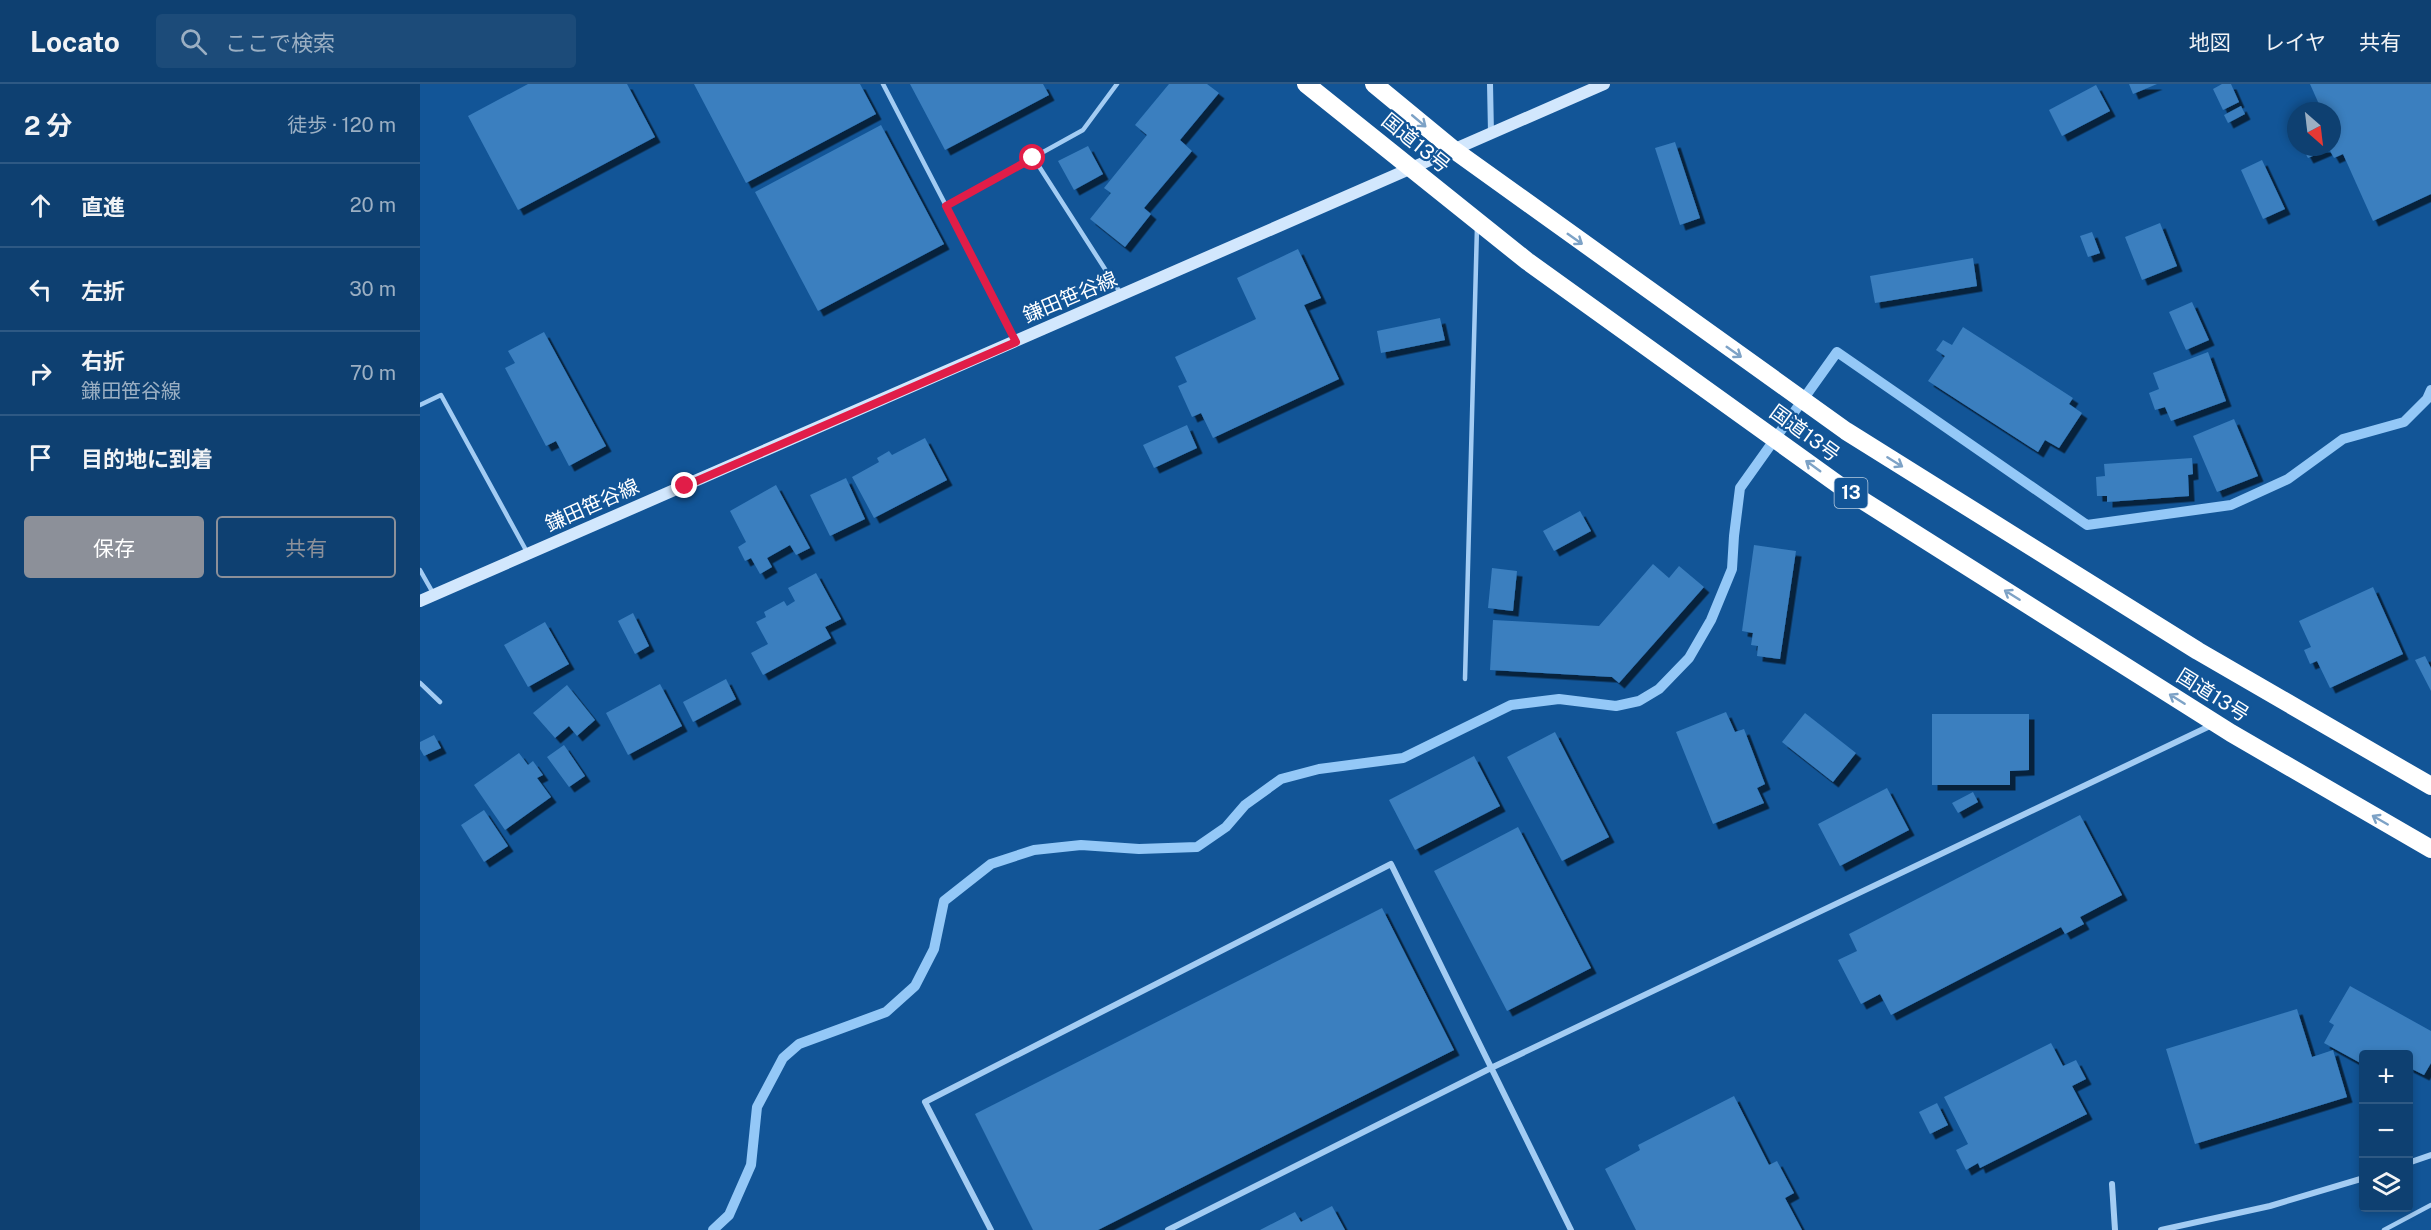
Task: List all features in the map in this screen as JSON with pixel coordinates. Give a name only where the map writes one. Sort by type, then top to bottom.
[{"type":"highway","name":"国道13号","points":[[1306,84],[1527,261],[1843,488],[2215,723],[2431,849]]},
{"type":"highway","name":"国道13号","points":[[1374,84],[1454,150],[1846,431],[2198,651],[2431,786]]},
{"type":"street","points":[[1490,84],[1491,134]]},
{"type":"street","name":"鎌田笹谷線","points":[[420,601],[1604,84]]},
{"type":"street","points":[[1168,1230],[1491,1068],[2215,723]]},
{"type":"street","points":[[991,1230],[925,1102],[1391,864],[1570,1230]]},
{"type":"street","points":[[2413,1162],[2431,1155]]},
{"type":"street","points":[[2161,1230],[2270,1206],[2359,1179]]},
{"type":"street","points":[[2112,1184],[2115,1230]]},
{"type":"lane","points":[[883,84],[1016,342]]},
{"type":"lane","points":[[946,206],[1083,130],[1117,84]]},
{"type":"lane","points":[[1033,158],[1122,296]]},
{"type":"lane","points":[[1465,679],[1477,221]]},
{"type":"lane","points":[[420,405],[441,395],[528,555]]},
{"type":"lane","points":[[420,570],[434,595]]},
{"type":"lane","points":[[420,684],[440,702]]},
{"type":"lane","points":[[2384,1230],[2431,1205]]},
{"type":"building","points":[[528,84],[627,84],[655,137],[518,210],[468,116]]},
{"type":"building","points":[[694,84],[860,84],[876,114],[746,183]]},
{"type":"building","points":[[910,84],[1043,84],[1049,95],[945,150]]},
{"type":"building","points":[[1169,84],[1207,84],[1219,93],[1180,140],[1192,151],[1144,208],[1151,214],[1125,247],[1090,219],[1111,193],[1104,188],[1147,135],[1135,125]]},
{"type":"building","points":[[2129,84],[2157,84],[2133,94]]},
{"type":"building","points":[[2222,84],[2231,84],[2239,102],[2223,110],[2213,89]]},
{"type":"building","points":[[2310,84],[2431,84],[2431,194],[2373,221],[2343,154],[2341,155],[2341,102],[2318,102]]},
{"type":"building","points":[[2096,85],[2110,111],[2062,136],[2049,110]]},
{"type":"building","points":[[2241,106],[2245,114],[2228,123],[2224,115]]},
{"type":"building","points":[[881,125],[944,244],[818,311],[755,192]]},
{"type":"building","points":[[1675,142],[1700,218],[1680,225],[1655,148]]},
{"type":"building","points":[[1088,146],[1103,174],[1074,190],[1058,161]]},
{"type":"building","points":[[2262,160],[2285,209],[2263,219],[2241,170]]},
{"type":"building","points":[[2160,223],[2177,266],[2142,280],[2125,237]]},
{"type":"building","points":[[2092,232],[2100,253],[2088,257],[2080,236]]},
{"type":"building","points":[[1298,249],[1321,298],[1304,305],[1339,379],[1213,438],[1201,413],[1192,417],[1178,386],[1187,382],[1175,357],[1256,319],[1237,278]]},
{"type":"building","points":[[1973,258],[1977,286],[1875,303],[1870,276]]},
{"type":"building","points":[[2192,302],[2209,340],[2186,350],[2169,312]]},
{"type":"building","points":[[1440,318],[1445,340],[1381,353],[1377,331]]},
{"type":"building","points":[[1963,327],[2073,398],[2069,404],[2082,413],[2059,448],[2045,440],[2038,452],[1928,381],[1945,356],[1936,350],[1943,340],[1952,345]]},
{"type":"building","points":[[544,332],[606,446],[569,466],[556,441],[546,446],[505,368],[515,363],[508,351]]},
{"type":"building","points":[[2208,352],[2226,401],[2171,421],[2165,407],[2155,410],[2149,393],[2159,389],[2153,373]]},
{"type":"building","points":[[2234,419],[2258,476],[2217,492],[2193,436]]},
{"type":"building","points":[[1187,425],[1197,448],[1154,468],[1143,445]]},
{"type":"building","points":[[925,438],[947,480],[874,518],[852,477],[879,462],[877,458],[889,451],[892,455]]},
{"type":"building","points":[[2192,458],[2193,474],[2188,475],[2189,496],[2107,502],[2107,496],[2097,496],[2096,477],[2105,476],[2104,464]]},
{"type":"building","points":[[846,478],[865,519],[830,536],[810,495]]},
{"type":"building","points":[[776,485],[810,548],[796,555],[790,545],[767,558],[772,567],[760,574],[751,558],[745,561],[738,547],[746,542],[730,511]]},
{"type":"building","points":[[1580,511],[1591,531],[1554,551],[1543,531]]},
{"type":"building","points":[[1754,545],[1796,551],[1780,659],[1757,656],[1758,646],[1751,645],[1753,633],[1742,631]]},
{"type":"building","points":[[1653,564],[1669,578],[1679,566],[1704,587],[1619,683],[1612,677],[1490,670],[1493,620],[1599,626]]},
{"type":"building","points":[[1492,568],[1517,571],[1513,611],[1488,608]]},
{"type":"building","points":[[816,573],[841,619],[825,627],[831,638],[763,675],[751,653],[768,644],[756,622],[766,617],[764,612],[784,601],[787,606],[795,601],[788,588]]},
{"type":"building","points":[[2373,587],[2403,654],[2330,688],[2317,661],[2310,664],[2304,650],[2311,647],[2299,621]]},
{"type":"building","points":[[633,613],[649,646],[635,654],[618,621]]},
{"type":"building","points":[[545,622],[569,664],[528,687],[504,645]]},
{"type":"building","points":[[2425,656],[2431,668],[2431,691],[2415,660]]},
{"type":"building","points":[[726,679],[736,699],[693,722],[683,702]]},
{"type":"building","points":[[660,684],[682,726],[628,755],[606,713]]},
{"type":"building","points":[[567,685],[595,720],[577,736],[569,726],[555,738],[533,713]]},
{"type":"building","points":[[1726,712],[1735,732],[1744,729],[1765,784],[1757,788],[1764,803],[1713,824],[1676,732]]},
{"type":"building","points":[[1805,713],[1856,753],[1833,782],[1782,742]]},
{"type":"building","points":[[1932,714],[2029,714],[2029,770],[2010,771],[2010,785],[1932,785]]},
{"type":"building","points":[[1555,732],[1609,837],[1562,861],[1507,757]]},
{"type":"building","points":[[434,735],[441,748],[424,756],[420,749],[420,742]]},
{"type":"building","points":[[564,745],[585,776],[569,787],[547,757]]},
{"type":"building","points":[[519,753],[528,765],[533,761],[543,775],[537,778],[551,797],[505,830],[474,785]]},
{"type":"building","points":[[1474,756],[1500,806],[1415,850],[1389,800]]},
{"type":"building","points":[[1887,788],[1909,830],[1840,866],[1818,824]]},
{"type":"building","points":[[1973,792],[1978,802],[1958,813],[1952,803]]},
{"type":"building","points":[[484,810],[508,846],[484,862],[461,825]]},
{"type":"building","points":[[2080,815],[2122,895],[2080,917],[2084,924],[2065,934],[2061,927],[1891,1015],[1880,994],[1861,1004],[1838,960],[1857,951],[1849,934]]},
{"type":"building","points":[[1518,827],[1591,968],[1507,1011],[1434,871]]},
{"type":"building","points":[[1382,908],[1454,1050],[1098,1230],[1033,1230],[975,1114]]},
{"type":"building","points":[[2350,986],[2431,1031],[2431,1063],[2424,1075],[2413,1070],[2413,1050],[2359,1050],[2359,1062],[2324,1043],[2334,1025],[2329,1022]]},
{"type":"building","points":[[2297,1009],[2312,1057],[2333,1050],[2347,1097],[2195,1144],[2166,1049]]},
{"type":"building","points":[[2051,1043],[2063,1066],[2076,1060],[2086,1079],[2072,1086],[2087,1114],[1980,1168],[1978,1163],[1966,1170],[1956,1150],[1968,1144],[1944,1097]]},
{"type":"building","points":[[1734,1096],[1769,1165],[1777,1161],[1794,1193],[1785,1198],[1802,1230],[1636,1230],[1605,1169],[1640,1150],[1638,1145]]},
{"type":"building","points":[[1937,1103],[1948,1125],[1930,1134],[1919,1112]]},
{"type":"building","points":[[1332,1206],[1345,1230],[1260,1230],[1295,1212],[1301,1222]]},
{"type":"waterway","points":[[713,1230],[729,1215],[751,1165],[757,1107],[783,1058],[799,1044],[886,1012],[915,986],[934,949],[944,901],[991,864],[1034,850],[1081,845],[1139,849],[1197,847],[1226,827],[1245,805],[1281,779],[1319,769],[1403,758],[1511,705],[1559,699],[1616,706],[1639,701],[1659,689],[1689,658],[1711,620],[1732,569],[1740,488],[1837,352],[2087,525],[2231,505],[2288,479],[2343,439],[2404,422],[2427,399],[2431,390]]},
{"type":"route","points":[[685,486],[1016,342],[946,206],[1033,158]]}]
